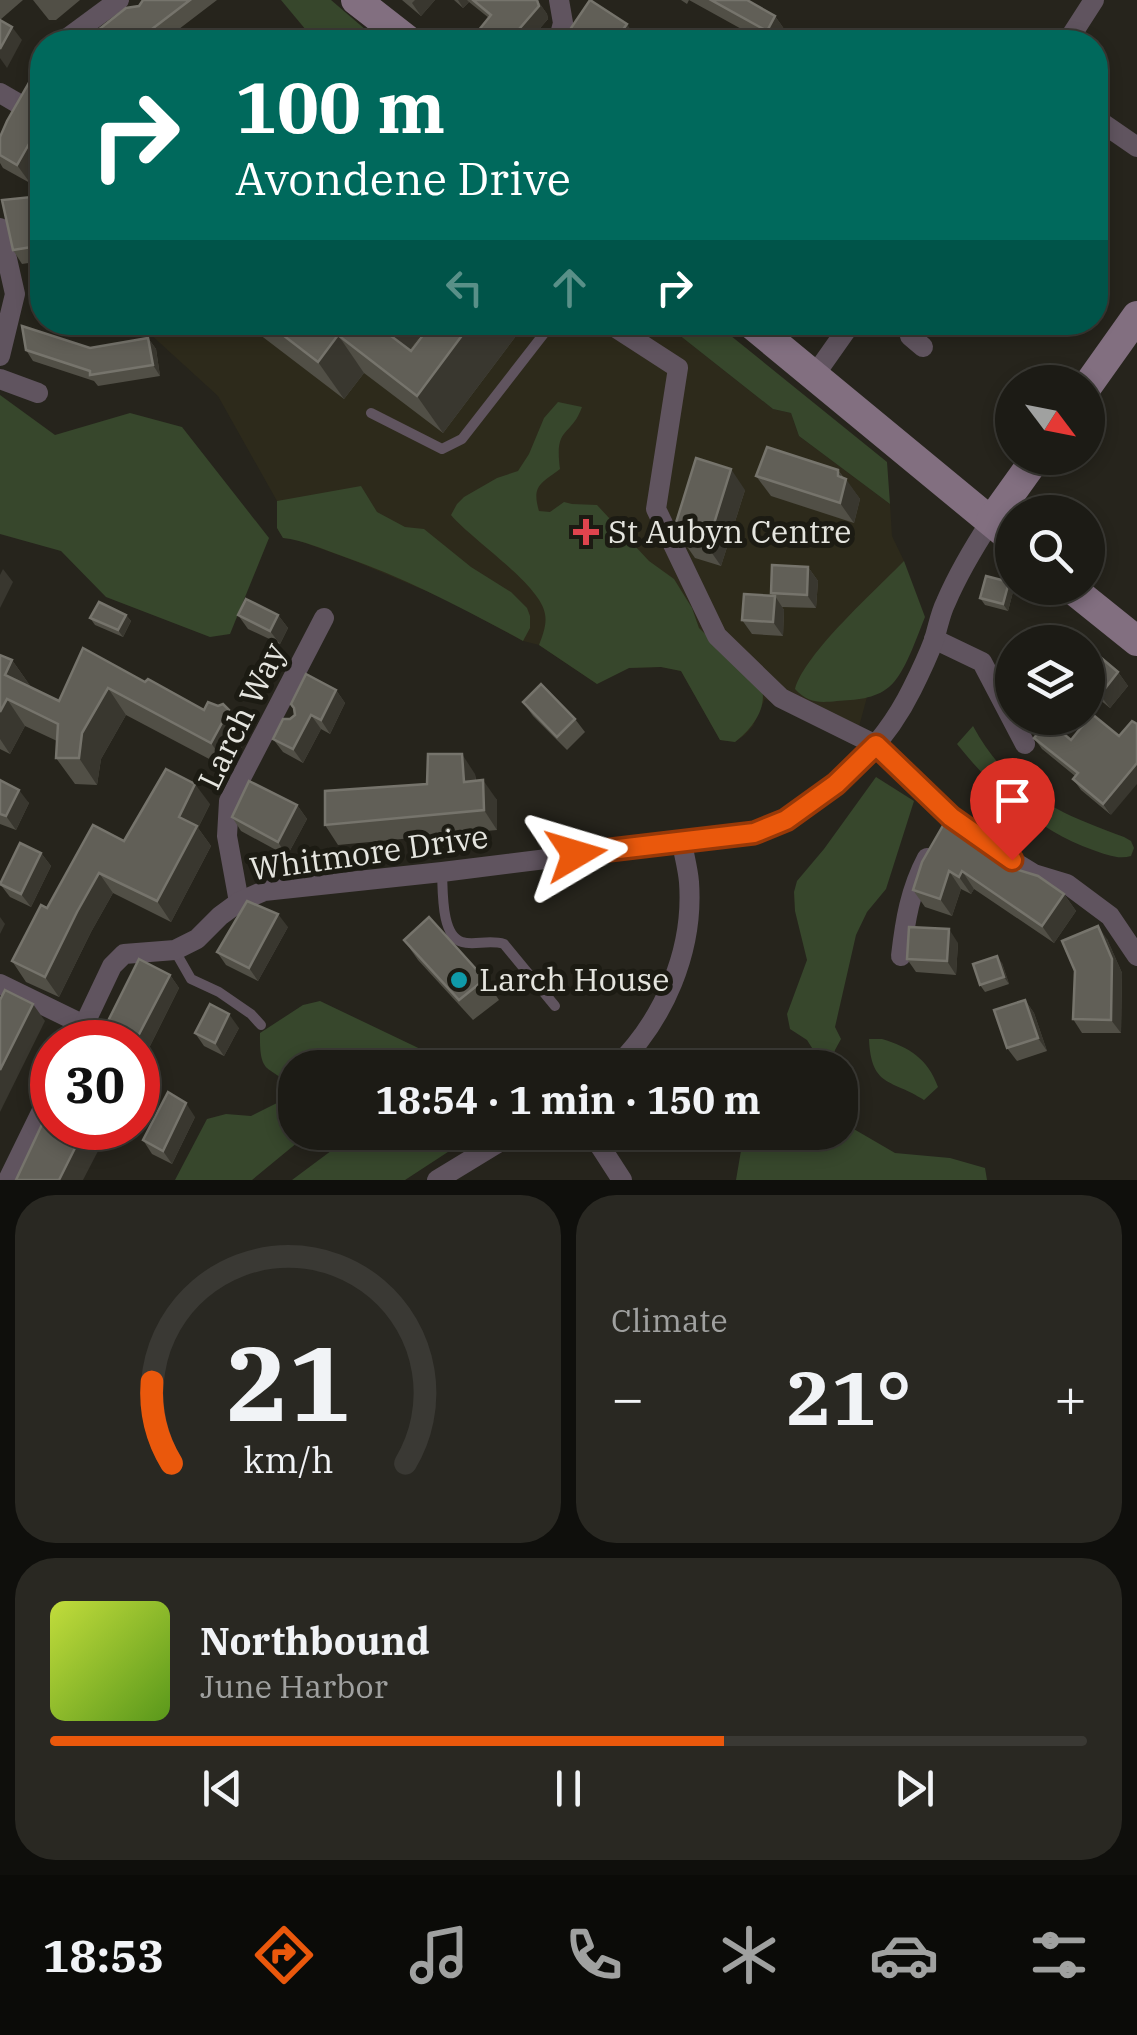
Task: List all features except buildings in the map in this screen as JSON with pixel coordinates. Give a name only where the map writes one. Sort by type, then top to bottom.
[{"type":"street","points":[[78,30],[119,0]]},
{"type":"street","points":[[356,0],[395,30]]},
{"type":"street","points":[[559,0],[561,30]]},
{"type":"street","points":[[1075,30],[1094,0]]},
{"type":"street","points":[[0,93],[20,105]]},
{"type":"street","points":[[1108,127],[1137,148]]},
{"type":"street","points":[[0,228],[16,294],[0,356]]},
{"type":"street","points":[[1102,365],[1137,316]]},
{"type":"street","points":[[627,335],[678,368],[656,509],[717,636],[781,698],[876,745],[951,817],[990,847],[1034,874],[1067,884],[1110,916],[1137,956]]},
{"type":"street","points":[[765,335],[995,524]]},
{"type":"street","points":[[814,376],[843,335]]},
{"type":"street","points":[[910,335],[923,347]]},
{"type":"street","points":[[0,379],[38,394]]},
{"type":"street","name":"Whitmore Drive","points":[[175,950],[197,939],[239,902],[264,891],[754,833],[786,820],[836,784],[876,745],[910,692],[944,605],[972,550],[995,535]]},
{"type":"street","points":[[1092,605],[1137,641]]},
{"type":"street","name":"Larch Way","points":[[239,902],[227,836],[229,801],[280,717],[324,618]]},
{"type":"street","points":[[934,638],[982,662],[1026,744]]},
{"type":"street","points":[[901,956],[912,890],[951,817]]},
{"type":"street","points":[[632,1050],[659,1014],[678,969],[690,882],[682,842]]},
{"type":"street","points":[[87,1020],[112,966],[124,954],[175,950]]},
{"type":"street","points":[[0,984],[58,1020]]},
{"type":"street","points":[[8,1180],[30,1135]]},
{"type":"street","points":[[437,1180],[486,1150]]},
{"type":"street","points":[[603,1150],[622,1180]]},
{"type":"lane","points":[[372,413],[442,448],[462,439],[543,335]]},
{"type":"lane","points":[[442,872],[446,921],[452,934],[462,942],[493,940],[504,944],[556,1006]]},
{"type":"lane","points":[[175,950],[191,980],[219,992],[261,1025]]},
{"type":"shaded area","name":"St Aubyn Centre","points":[[151,335],[679,335],[773,409],[791,413],[799,436],[890,504],[892,536],[904,561],[854,745],[765,699],[745,735],[735,742],[720,740],[681,671],[629,668],[597,684],[539,645],[523,641],[445,599],[352,560],[283,538],[277,528],[277,501],[218,396]]},
{"type":"green space","points":[[281,0],[331,0],[366,30],[306,30]]},
{"type":"green space","points":[[679,335],[730,335],[887,462],[890,504],[799,436],[791,413],[773,409]]},
{"type":"green space","points":[[0,395],[55,435],[130,413],[182,427],[269,538],[230,634],[210,637],[106,597],[61,551],[0,534]]},
{"type":"green space","points":[[558,402],[582,407],[561,438],[560,469],[537,490],[539,511],[550,512],[564,502],[597,505],[649,561],[674,579],[699,628],[762,689],[756,719],[735,742],[720,740],[681,671],[629,668],[597,684],[539,645],[545,622],[541,602],[451,515],[464,497],[518,471],[544,418]]},
{"type":"green space","points":[[361,486],[377,512],[405,527],[424,529],[471,567],[511,592],[530,616],[530,628],[523,641],[389,574],[313,545],[283,538],[277,528],[277,501]]},
{"type":"green space","points":[[904,561],[925,617],[895,681],[878,694],[858,699],[819,702],[800,694],[795,689],[812,658]]},
{"type":"green space","points":[[973,726],[1002,768],[1019,784],[1056,808],[1131,841],[1131,856],[1093,850],[1035,820],[986,777],[957,744]]},
{"type":"green space","points":[[876,777],[914,801],[886,889],[867,912],[856,935],[835,1027],[841,1039],[835,1050],[813,1050],[807,1040],[790,1029],[787,1014],[807,960],[794,892],[797,881]]},
{"type":"green space","points":[[320,1001],[423,1050],[278,1050],[278,1076],[264,1065],[260,1033],[303,1005]]},
{"type":"green space","points":[[869,1039],[882,1039],[909,1050],[929,1069],[938,1087],[924,1100],[879,1074]]},
{"type":"green space","points":[[278,1102],[278,1150],[288,1150],[252,1180],[175,1180],[207,1119],[226,1114],[251,1116]]},
{"type":"green space","points":[[858,1131],[895,1153],[950,1158],[985,1168],[987,1180],[736,1180],[741,1150],[858,1150]]},
{"type":"green space","points":[[332,1150],[451,1150],[405,1180],[292,1180]]},
{"type":"place","name":"St Aubyn Centre","points":[[586,532]]},
{"type":"place","name":"Larch House","points":[[459,980]]},
{"type":"route","points":[[576,854],[754,833],[786,820],[836,784],[876,745],[951,817],[1012,860]]}]
